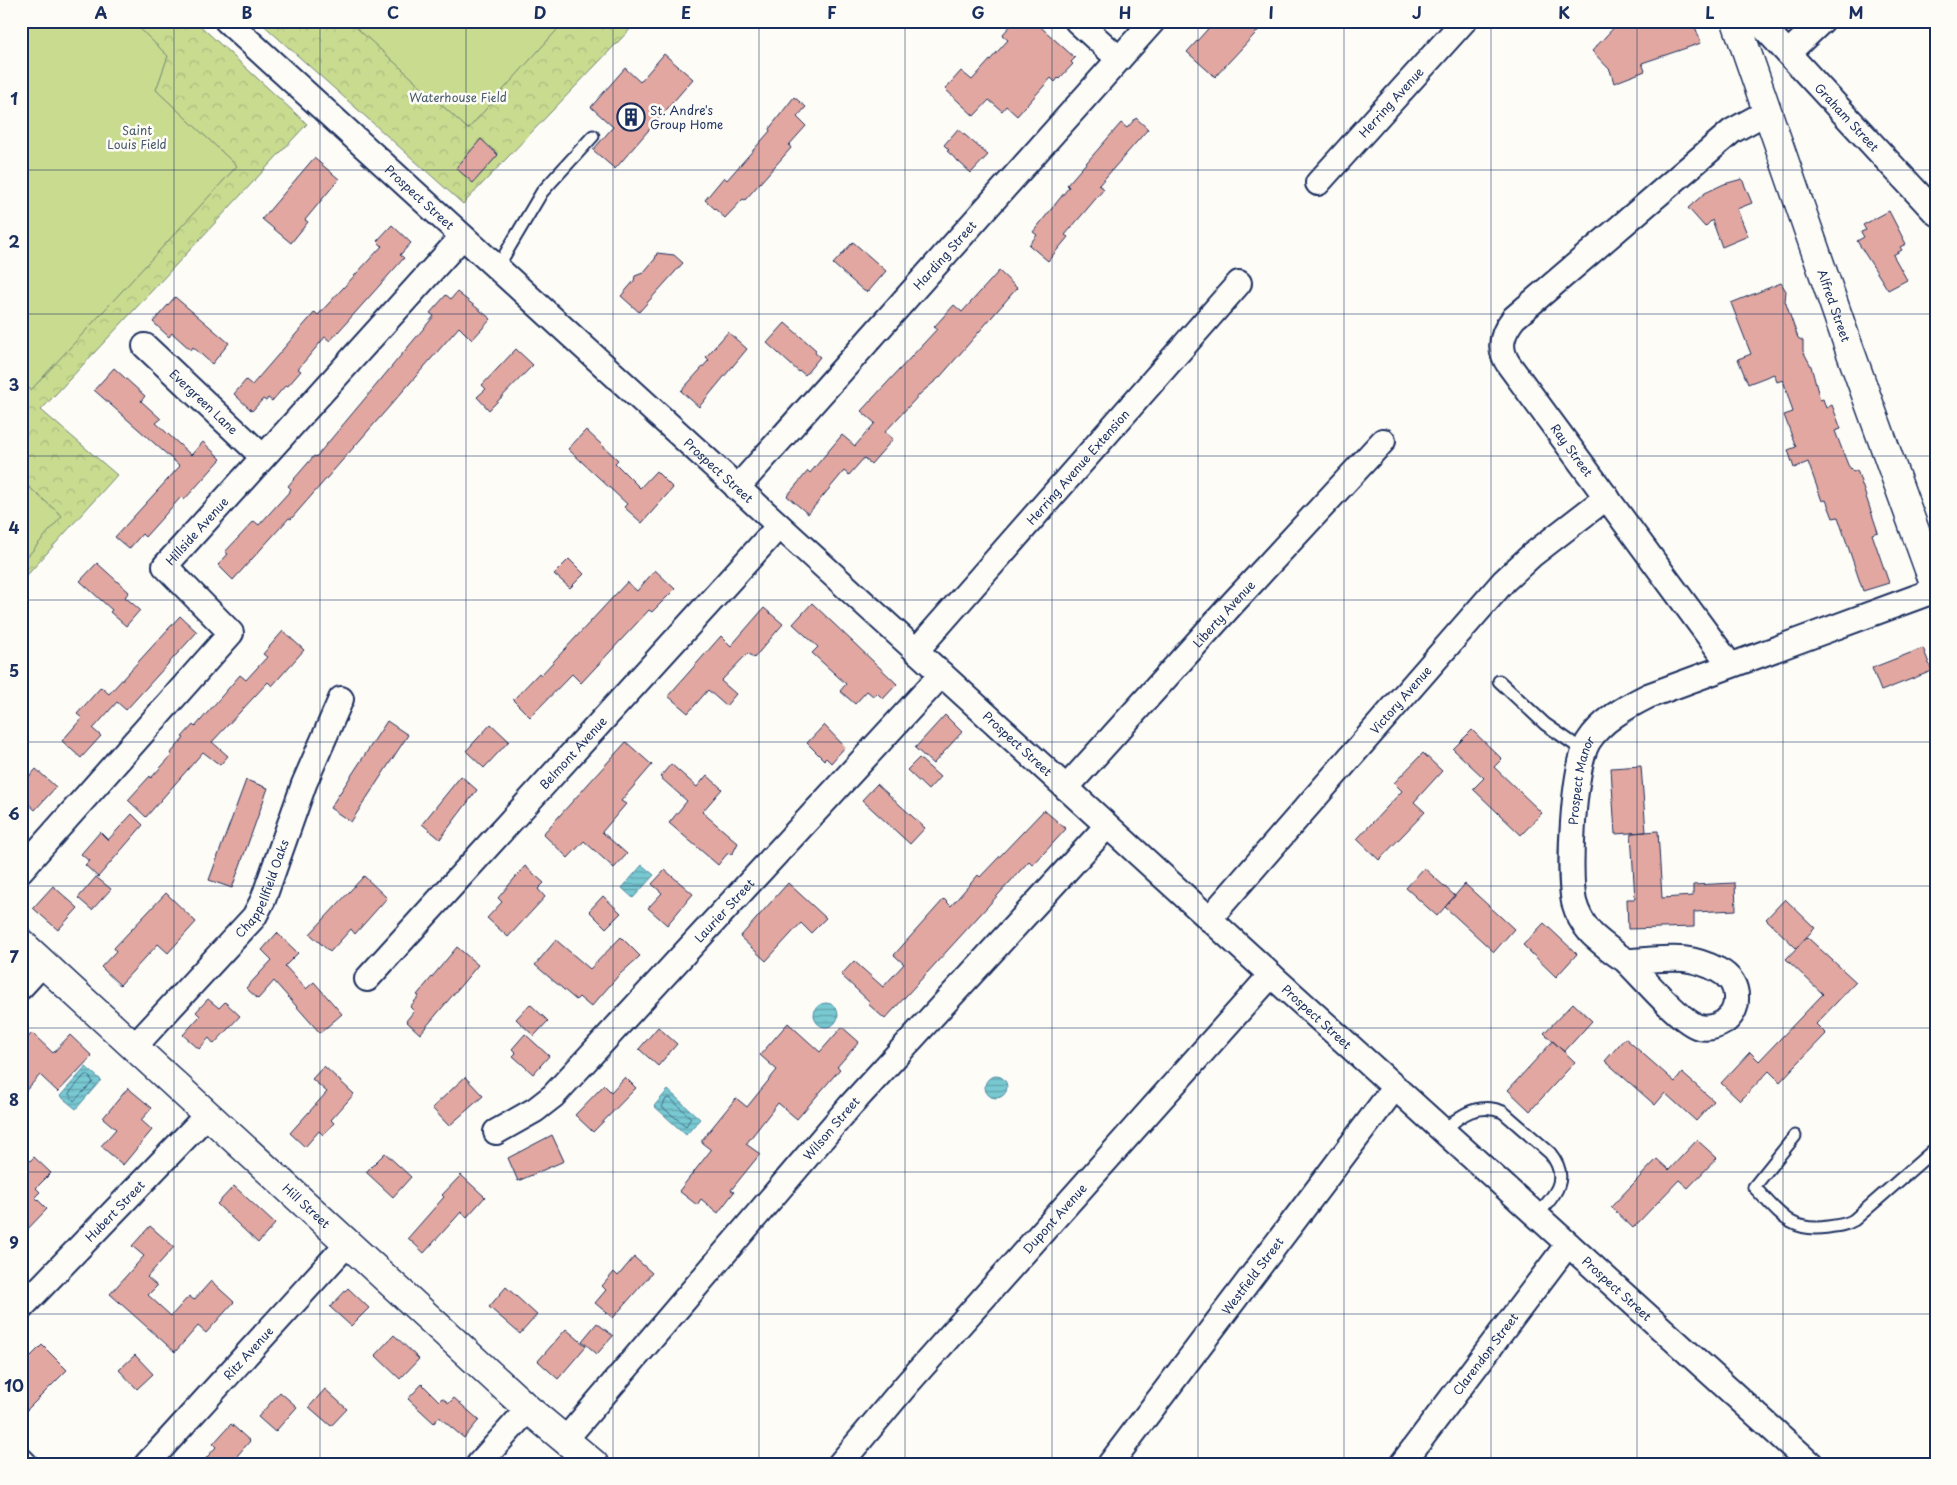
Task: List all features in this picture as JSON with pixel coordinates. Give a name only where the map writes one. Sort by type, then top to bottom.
[{"type":"street","name":"Prospect Street","points":[[227,21],[1107,826],[1808,1463]]},
{"type":"street","points":[[1077,21],[1119,59]]},
{"type":"street","name":"Harding Street","points":[[738,488],[1154,21]]},
{"type":"street","name":"Herring Avenue","points":[[1318,183],[1464,21]]},
{"type":"street","name":"Alfred Street","points":[[1736,21],[1936,590]]},
{"type":"street","name":"Graham Street","points":[[1758,21],[1936,213]]},
{"type":"street","points":[[1788,54],[1822,21]]},
{"type":"street","name":"Ray Street","points":[[1730,665],[1506,360],[1501,343],[1503,335],[1514,318],[1732,131],[1767,112]]},
{"type":"street","name":"Hillside Avenue","points":[[21,870],[231,633],[165,566],[462,237]]},
{"type":"street","name":"Herring Avenue Extension","points":[[916,651],[1239,283]]},
{"type":"street","name":"Evergreen Lane","points":[[145,346],[263,456]]},
{"type":"street","name":"Liberty Avenue","points":[[1066,788],[1232,604],[1383,441]]},
{"type":"street","name":"Victory Avenue","points":[[1209,919],[1504,581],[1532,555],[1607,497]]},
{"type":"street","name":"Belmont Avenue","points":[[367,979],[779,526]]},
{"type":"street","points":[[1730,665],[1936,590]]},
{"type":"street","name":"Prospect Manor","points":[[1626,961],[1591,933],[1581,919],[1575,905],[1570,872],[1577,780],[1584,752],[1600,727],[1630,705],[1730,665]]},
{"type":"street","name":"Laurier Street","points":[[496,1132],[535,1110],[553,1096],[942,674]]},
{"type":"street","name":"Chappellfield Oaks","points":[[134,1047],[254,917],[263,900],[302,791],[341,699]]},
{"type":"street","name":"Wilson Street","points":[[565,1440],[850,1106],[1107,826]]},
{"type":"street","name":"Hill Street","points":[[21,944],[528,1409],[594,1464]]},
{"type":"street","points":[[21,987],[43,963]]},
{"type":"street","name":"Dupont Avenue","points":[[840,1464],[906,1384],[1271,975]]},
{"type":"street","name":"Westfield Street","points":[[1110,1464],[1394,1087]]},
{"type":"street","name":"Hubert Street","points":[[21,1308],[208,1114]]},
{"type":"street","name":"Ritz Avenue","points":[[147,1464],[348,1243]]},
{"type":"street","name":"Clarendon Street","points":[[1402,1464],[1568,1244]]},
{"type":"street","points":[[479,1464],[528,1409]]},
{"type":"street","points":[[21,1460],[25,1464]]},
{"type":"lane","points":[[497,268],[542,192],[593,136]]},
{"type":"lane","points":[[1498,681],[1545,724],[1584,752]]},
{"type":"lane","points":[[1444,1132],[1458,1117],[1466,1113],[1482,1108],[1494,1108],[1502,1112],[1550,1153],[1556,1161],[1559,1170],[1560,1186],[1536,1216]]},
{"type":"lane","points":[[1795,1136],[1754,1187],[1784,1218],[1797,1226],[1813,1228],[1844,1225],[1854,1220],[1936,1148]]},
{"type":"green space","name":"Saint Louis Field","points":[[21,21],[195,21],[307,124],[41,410],[117,475],[21,582]]},
{"type":"green space","name":"Saint Louis Field","points":[[21,21],[132,21],[168,56],[156,90],[237,166],[31,390],[21,381]]},
{"type":"green space","name":"Waterhouse Field","points":[[259,21],[638,21],[463,204]]},
{"type":"green space","points":[[349,21],[565,21],[468,129]]},
{"type":"green space","points":[[21,480],[62,516],[21,564]]},
{"type":"water","points":[[642,865],[654,875],[633,898],[622,888]]},
{"type":"water","points":[[826,1003],[831,1004],[837,1010],[837,1020],[831,1026],[826,1027],[821,1026],[815,1020],[814,1015],[815,1010],[821,1004]]},
{"type":"water","points":[[86,1067],[101,1080],[76,1109],[60,1096]]},
{"type":"water","points":[[996,1076],[1004,1079],[1007,1087],[1004,1095],[996,1098],[988,1095],[985,1087],[988,1079]]},
{"type":"water","points":[[668,1090],[700,1119],[686,1135],[654,1106]]},
{"type":"building","points":[[1015,21],[1034,21],[1075,58],[1071,62],[1073,64],[1055,82],[1051,78],[1017,116],[1006,106],[1002,111],[989,100],[974,116],[945,89],[961,71],[972,80],[1008,40],[1002,35]]},
{"type":"building","points":[[1215,21],[1267,21],[1215,77],[1187,52]]},
{"type":"building","points":[[1620,21],[1633,21],[1637,26],[1649,21],[1693,21],[1701,43],[1642,63],[1645,71],[1614,83],[1610,70],[1592,51]]},
{"type":"building","name":"St. Andre's Group Home","points":[[664,54],[693,79],[615,169],[593,150],[613,127],[591,107],[625,68],[640,82]]},
{"type":"building","points":[[794,97],[806,107],[797,117],[806,126],[789,145],[791,148],[745,200],[743,199],[725,218],[705,200],[724,177],[727,180],[770,131],[769,129]]},
{"type":"building","points":[[1136,118],[1148,129],[1099,185],[1104,189],[1065,235],[1068,237],[1048,261],[1029,245],[1037,235],[1033,232],[1069,187],[1067,185],[1121,123],[1127,128]]},
{"type":"building","points":[[958,129],[988,155],[971,173],[947,151],[949,150],[944,145]]},
{"type":"building","points":[[481,139],[498,155],[473,183],[456,168]]},
{"type":"building","points":[[314,158],[339,179],[305,220],[308,222],[291,243],[262,219]]},
{"type":"building","points":[[1742,179],[1752,203],[1737,209],[1748,236],[1722,247],[1712,220],[1705,227],[1688,208],[1705,193],[1724,184]]},
{"type":"building","points":[[1889,211],[1906,244],[1900,247],[1902,250],[1893,255],[1907,280],[1888,290],[1857,241],[1864,237],[1861,232],[1866,230],[1863,225]]},
{"type":"building","points":[[392,225],[411,243],[400,255],[404,258],[330,341],[325,337],[298,369],[301,371],[288,386],[286,385],[272,401],[268,398],[266,401],[263,399],[252,411],[234,394],[246,380],[252,385],[315,312],[318,315],[382,246],[377,241]]},
{"type":"building","points":[[853,242],[886,271],[868,292],[864,291],[833,264]]},
{"type":"building","points":[[657,253],[674,255],[683,263],[639,312],[621,296],[634,281],[635,276],[643,273],[655,259]]},
{"type":"building","points":[[999,271],[1017,288],[940,377],[921,393],[885,432],[893,439],[871,464],[864,458],[849,475],[844,471],[808,514],[787,496],[808,471],[810,473],[842,435],[855,446],[875,423],[861,411],[937,329],[934,327],[954,305],[962,312]]},
{"type":"building","points":[[1781,283],[1786,291],[1785,301],[1798,338],[1803,341],[1803,351],[1811,366],[1820,400],[1823,399],[1826,408],[1832,405],[1841,429],[1835,431],[1848,465],[1853,472],[1857,470],[1878,532],[1872,534],[1889,583],[1863,591],[1838,517],[1833,518],[1826,500],[1822,501],[1808,462],[1794,468],[1788,450],[1796,447],[1784,415],[1793,412],[1783,380],[1777,382],[1774,374],[1748,384],[1738,359],[1751,354],[1731,303]]},
{"type":"building","points":[[457,292],[491,319],[472,340],[459,327],[291,519],[289,518],[233,580],[218,565],[228,554],[225,552],[254,521],[259,525],[289,492],[291,489],[288,486],[314,456],[316,457],[434,316],[430,313],[446,295],[451,299]]},
{"type":"building","points":[[175,297],[229,343],[212,364],[193,347],[191,350],[172,333],[169,337],[153,322]]},
{"type":"building","points":[[785,323],[816,350],[815,353],[820,357],[805,375],[799,372],[767,343]]},
{"type":"building","points":[[728,332],[747,349],[699,407],[681,391],[709,360],[706,357]]},
{"type":"building","points":[[516,349],[533,365],[489,410],[477,397],[486,389],[482,385]]},
{"type":"building","points":[[114,368],[145,396],[141,401],[161,419],[156,423],[191,455],[203,442],[221,459],[184,500],[181,497],[145,537],[142,534],[129,549],[115,537],[180,466],[94,390]]},
{"type":"building","points":[[586,430],[618,460],[615,463],[640,488],[656,471],[673,488],[642,523],[624,507],[627,504],[568,449]]},
{"type":"building","points":[[569,559],[584,574],[570,588],[554,574]]},
{"type":"building","points":[[97,563],[129,592],[125,597],[140,610],[126,626],[110,612],[112,610],[80,581]]},
{"type":"building","points":[[655,570],[675,589],[652,612],[649,610],[581,683],[572,674],[530,717],[513,700],[539,673],[541,675],[627,582],[637,591]]},
{"type":"building","points":[[812,603],[897,684],[883,699],[877,693],[873,696],[867,691],[855,704],[840,691],[846,684],[812,653],[818,647],[793,624]]},
{"type":"building","points":[[764,608],[783,624],[754,658],[748,653],[721,681],[736,694],[726,706],[708,690],[688,713],[668,696],[721,636],[731,646]]},
{"type":"building","points":[[180,616],[197,632],[126,710],[117,702],[93,729],[101,736],[81,758],[62,741],[82,718],[77,714],[101,687],[109,694]]},
{"type":"building","points":[[283,631],[304,650],[272,686],[268,682],[212,742],[228,756],[220,765],[203,752],[146,817],[128,800],[172,755],[170,754],[184,738],[182,737],[193,725],[195,727],[240,675],[246,680],[267,657],[263,654]]},
{"type":"building","points":[[1923,648],[1932,671],[1881,691],[1872,668]]},
{"type":"building","points":[[945,715],[962,732],[933,764],[915,748]]},
{"type":"building","points":[[387,721],[408,735],[351,822],[330,808]]},
{"type":"building","points":[[491,724],[509,741],[484,768],[466,751]]},
{"type":"building","points":[[824,725],[845,747],[831,763],[826,758],[824,760],[807,743]]},
{"type":"building","points":[[1472,730],[1502,759],[1494,767],[1542,813],[1521,835],[1473,789],[1484,778],[1453,749]]},
{"type":"building","points":[[626,742],[652,765],[621,801],[626,804],[602,832],[627,854],[614,868],[584,841],[568,858],[543,834]]},
{"type":"building","points":[[1423,753],[1442,771],[1414,802],[1425,812],[1379,860],[1357,839],[1402,791],[1394,783]]},
{"type":"building","points":[[919,758],[940,777],[928,790],[907,770]]},
{"type":"building","points":[[671,764],[697,787],[707,775],[722,789],[702,812],[738,843],[733,853],[727,854],[718,865],[669,823],[687,801],[660,777]]},
{"type":"building","points":[[1641,766],[1646,832],[1615,834],[1611,768]]},
{"type":"building","points":[[36,769],[56,787],[35,810],[21,797],[21,786]]},
{"type":"building","points":[[461,776],[477,790],[440,839],[422,824]]},
{"type":"building","points":[[246,780],[268,788],[232,888],[209,880]]},
{"type":"building","points":[[877,784],[925,828],[910,844],[862,800]]},
{"type":"building","points":[[1044,810],[1066,829],[1033,865],[1029,861],[885,1019],[841,975],[854,961],[883,987],[904,964],[894,955],[944,899],[951,906],[978,875],[980,877]]},
{"type":"building","points":[[132,814],[143,825],[98,877],[85,865],[89,861],[81,854],[100,832],[108,840]]},
{"type":"building","points":[[1658,831],[1662,898],[1693,896],[1693,885],[1735,883],[1736,910],[1694,912],[1694,927],[1628,929],[1627,899],[1635,899],[1631,833]]},
{"type":"building","points":[[525,866],[544,883],[538,889],[545,897],[508,937],[487,918],[502,902],[498,898]]},
{"type":"building","points":[[1424,868],[1455,896],[1437,916],[1406,888]]},
{"type":"building","points":[[665,870],[693,894],[667,925],[648,908],[662,893],[652,884]]},
{"type":"building","points":[[364,876],[387,898],[355,934],[351,929],[330,952],[310,934]]},
{"type":"building","points":[[96,877],[111,889],[92,910],[78,898]]},
{"type":"building","points":[[788,883],[826,918],[811,933],[801,923],[766,961],[740,937]]},
{"type":"building","points":[[1465,884],[1514,929],[1494,952],[1445,907]]},
{"type":"building","points":[[53,886],[78,908],[58,930],[33,908]]},
{"type":"building","points":[[166,893],[196,922],[168,953],[158,944],[120,985],[101,967],[116,951],[114,948]]},
{"type":"building","points":[[603,896],[621,913],[606,928],[589,911]]},
{"type":"building","points":[[1785,899],[1815,928],[1796,948],[1766,919]]},
{"type":"building","points":[[1544,923],[1577,954],[1556,977],[1523,945]]},
{"type":"building","points":[[277,933],[298,953],[285,966],[306,989],[314,982],[342,1014],[320,1033],[274,981],[258,999],[246,988],[272,960],[262,950]]},
{"type":"building","points":[[621,937],[640,956],[619,975],[591,1007],[579,997],[576,1000],[535,965],[556,940],[590,969]]},
{"type":"building","points":[[1807,937],[1856,982],[1816,1024],[1826,1034],[1780,1082],[1769,1071],[1740,1101],[1721,1083],[1750,1052],[1759,1061],[1823,994],[1786,959]]},
{"type":"building","points":[[457,947],[478,965],[420,1034],[406,1021],[414,1011],[410,1007],[419,996],[417,995]]},
{"type":"building","points":[[208,999],[219,1008],[225,1002],[240,1016],[214,1044],[209,1038],[199,1049],[183,1035],[200,1016],[196,1012]]},
{"type":"building","points":[[1573,1003],[1592,1021],[1564,1052],[1544,1033]]},
{"type":"building","points":[[530,1004],[548,1021],[534,1036],[516,1019]]},
{"type":"building","points":[[788,1023],[820,1052],[842,1027],[859,1042],[837,1067],[840,1069],[797,1119],[778,1103],[746,1144],[760,1154],[731,1190],[734,1192],[718,1213],[701,1199],[697,1205],[679,1191],[711,1150],[702,1143],[702,1140],[736,1098],[747,1107],[777,1070],[760,1055]]},
{"type":"building","points":[[658,1027],[677,1044],[658,1066],[639,1049]]},
{"type":"building","points":[[32,1033],[53,1053],[70,1035],[92,1056],[58,1092],[40,1075],[21,1096],[21,1045]]},
{"type":"building","points":[[525,1034],[549,1056],[533,1074],[513,1056],[516,1053],[512,1049]]},
{"type":"building","points":[[1625,1038],[1675,1082],[1682,1073],[1714,1101],[1696,1121],[1665,1093],[1655,1105],[1605,1061]]},
{"type":"building","points":[[1553,1041],[1575,1062],[1530,1111],[1508,1090]]},
{"type":"building","points":[[324,1066],[354,1094],[331,1120],[334,1123],[323,1135],[319,1131],[305,1147],[290,1133],[327,1092],[312,1079]]},
{"type":"building","points":[[465,1077],[483,1096],[449,1126],[432,1108]]},
{"type":"building","points":[[625,1077],[636,1088],[593,1132],[575,1115],[604,1085],[611,1092]]},
{"type":"building","points":[[128,1088],[152,1108],[141,1120],[152,1130],[123,1165],[101,1146],[116,1129],[103,1118]]},
{"type":"building","points":[[552,1135],[564,1161],[518,1181],[508,1158]]},
{"type":"building","points":[[1697,1140],[1717,1158],[1688,1188],[1679,1180],[1633,1228],[1611,1207],[1657,1159],[1669,1170]]},
{"type":"building","points":[[385,1153],[411,1177],[393,1197],[366,1172]]},
{"type":"building","points":[[34,1157],[51,1173],[36,1188],[40,1192],[35,1197],[47,1209],[21,1236],[21,1170]]},
{"type":"building","points":[[461,1175],[485,1197],[467,1217],[461,1212],[424,1253],[408,1238],[444,1197],[442,1195]]},
{"type":"building","points":[[234,1186],[275,1224],[258,1243],[217,1204]]},
{"type":"building","points":[[150,1226],[174,1247],[147,1277],[157,1286],[148,1295],[171,1316],[189,1296],[194,1300],[211,1281],[234,1302],[206,1333],[198,1326],[175,1352],[110,1294],[144,1256],[132,1246]]},
{"type":"building","points":[[634,1257],[652,1273],[613,1318],[595,1303],[606,1290],[602,1286],[614,1272],[618,1276]]},
{"type":"building","points":[[506,1287],[537,1315],[520,1334],[489,1307]]},
{"type":"building","points":[[348,1288],[369,1308],[351,1326],[330,1307]]},
{"type":"building","points":[[597,1323],[613,1336],[597,1354],[582,1341]]},
{"type":"building","points":[[566,1329],[586,1346],[558,1379],[538,1361]]},
{"type":"building","points":[[394,1335],[419,1359],[400,1379],[375,1355]]},
{"type":"building","points":[[42,1345],[67,1370],[21,1416],[21,1366]]},
{"type":"building","points":[[135,1355],[153,1374],[137,1389],[119,1370]]},
{"type":"building","points":[[422,1384],[439,1401],[442,1398],[449,1403],[454,1398],[479,1420],[464,1438],[439,1417],[434,1423],[408,1399]]},
{"type":"building","points":[[325,1389],[347,1409],[331,1426],[309,1407]]},
{"type":"building","points":[[280,1392],[297,1407],[275,1432],[258,1417]]},
{"type":"building","points":[[231,1424],[250,1441],[230,1464],[201,1464],[216,1447],[213,1444]]},
{"type":"place","name":"St. Andre's Group Home","points":[[631,117]]}]
